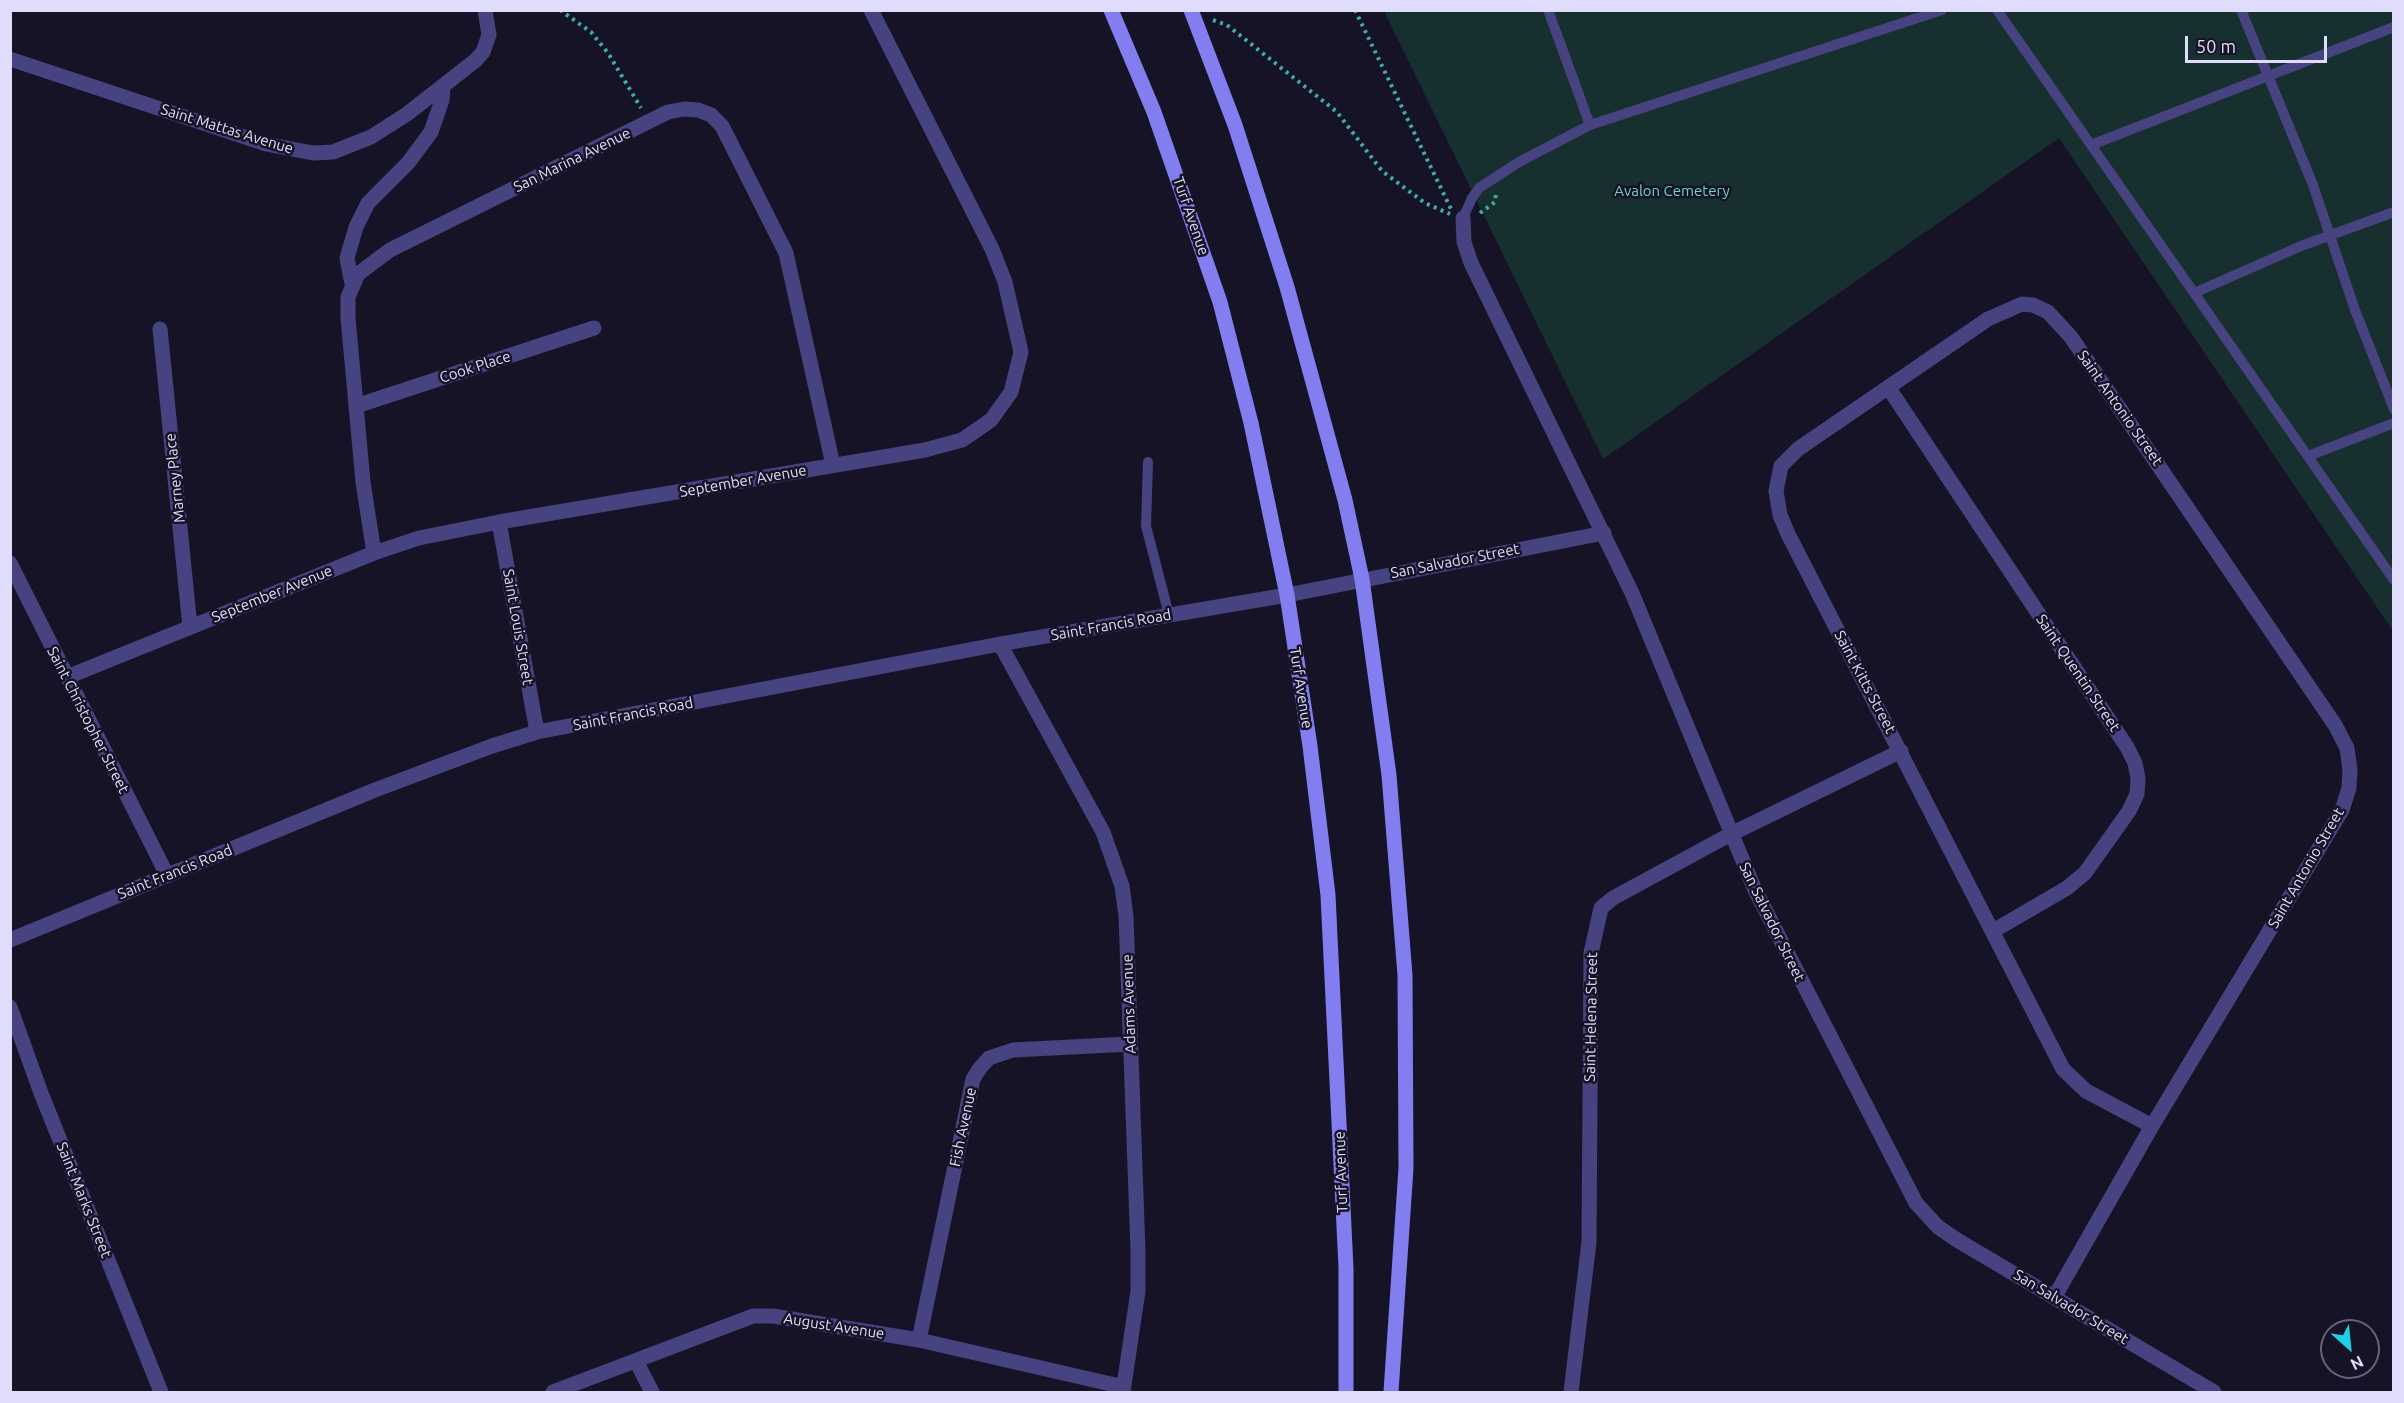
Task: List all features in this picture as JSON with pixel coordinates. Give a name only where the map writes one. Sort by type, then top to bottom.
[{"type":"main road","name":"Turf Avenue","points":[[1111,10],[1154,112],[1220,302],[1251,423],[1287,595],[1310,746],[1328,895],[1346,1268],[1346,1392]]},
{"type":"main road","points":[[1191,11],[1235,125],[1287,287],[1345,500],[1362,579],[1389,775],[1405,975],[1406,1168],[1391,1392]]},
{"type":"street","name":"Saint Mattas Avenue","points":[[10,59],[266,144],[313,153],[333,152],[371,137],[443,86],[483,52],[489,29],[485,10]]},
{"type":"street","name":"September Avenue","points":[[67,677],[374,553],[419,538],[499,522],[925,450],[962,440],[991,420],[1011,392],[1021,352],[1007,291],[992,249],[871,10]]},
{"type":"street","points":[[374,553],[363,482],[356,406],[348,318],[348,297],[352,284],[347,258],[356,227],[368,203],[408,163],[432,132],[442,100],[443,86]]},
{"type":"street","name":"San Marina Avenue","points":[[352,284],[365,267],[390,250],[650,121],[684,109],[698,110],[711,115],[722,126],[786,253],[833,465]]},
{"type":"street","points":[[1463,218],[1464,242],[1471,263],[1604,533]]},
{"type":"street","name":"Saint Kitts Street","points":[[2033,305],[2022,304],[2000,312],[1788,458],[1781,466],[1776,491],[1780,515],[1788,534],[2063,1069],[2086,1091],[2152,1126]]},
{"type":"street","name":"Saint Antonio Street","points":[[2033,305],[2048,312],[2071,336],[2335,724],[2347,748],[2349,788],[2342,810],[2152,1126],[2055,1296]]},
{"type":"street","name":"Marney Place","points":[[160,328],[190,627]]},
{"type":"street","name":"Cook Place","points":[[356,406],[594,328]]},
{"type":"street","name":"Saint Quentin Street","points":[[1888,387],[2135,762],[2138,778],[2137,794],[2129,811],[2085,873],[2061,892],[1993,931]]},
{"type":"street","name":"Saint Louis Street","points":[[499,522],[537,732]]},
{"type":"street","name":"San Salvador Street","points":[[1287,595],[1604,533],[1658,651],[1731,834],[1791,963],[1916,1203],[1938,1227],[1957,1240],[2055,1296],[2210,1392]]},
{"type":"street","name":"Saint Christopher Street","points":[[10,563],[167,875]]},
{"type":"street","name":"Saint Francis Road","points":[[10,940],[375,790],[492,746],[537,732],[1000,645],[1287,595]]},
{"type":"street","name":"Adams Avenue","points":[[1000,645],[1103,832],[1122,886],[1126,916],[1138,1261],[1138,1292],[1124,1390]]},
{"type":"street","name":"Saint Helena Street","points":[[1571,1392],[1588,1242],[1591,953],[1601,908],[1613,898],[1731,834],[1901,751]]},
{"type":"street","name":"Saint Marks Street","points":[[10,1007],[41,1093],[161,1392]]},
{"type":"street","name":"Fish Avenue","points":[[919,1340],[973,1079],[980,1068],[989,1058],[1013,1050],[1130,1044]]},
{"type":"street","name":"August Avenue","points":[[553,1392],[753,1316],[773,1316],[919,1340],[1124,1390]]},
{"type":"street","points":[[636,1361],[652,1392]]},
{"type":"lane","points":[[1548,10],[1590,125]]},
{"type":"lane","points":[[1463,218],[1479,188],[1519,162],[1590,125],[1942,10]]},
{"type":"lane","points":[[1997,10],[2394,580]]},
{"type":"lane","points":[[2241,10],[2331,235],[2355,310],[2394,409]]},
{"type":"lane","points":[[2091,146],[2394,27]]},
{"type":"lane","points":[[2194,292],[2331,235],[2394,212]]},
{"type":"lane","points":[[2308,456],[2394,423]]},
{"type":"lane","points":[[1148,462],[1146,526],[1169,615]]},
{"type":"path","points":[[560,10],[591,32],[608,53],[650,121]]},
{"type":"path","points":[[1191,11],[1227,25],[1337,112],[1382,171],[1425,204],[1454,215],[1355,10]]},
{"type":"green space","name":"Avalon Cemetery","points":[[1384,11],[2393,11],[2393,631],[2059,138],[1603,459]]}]
